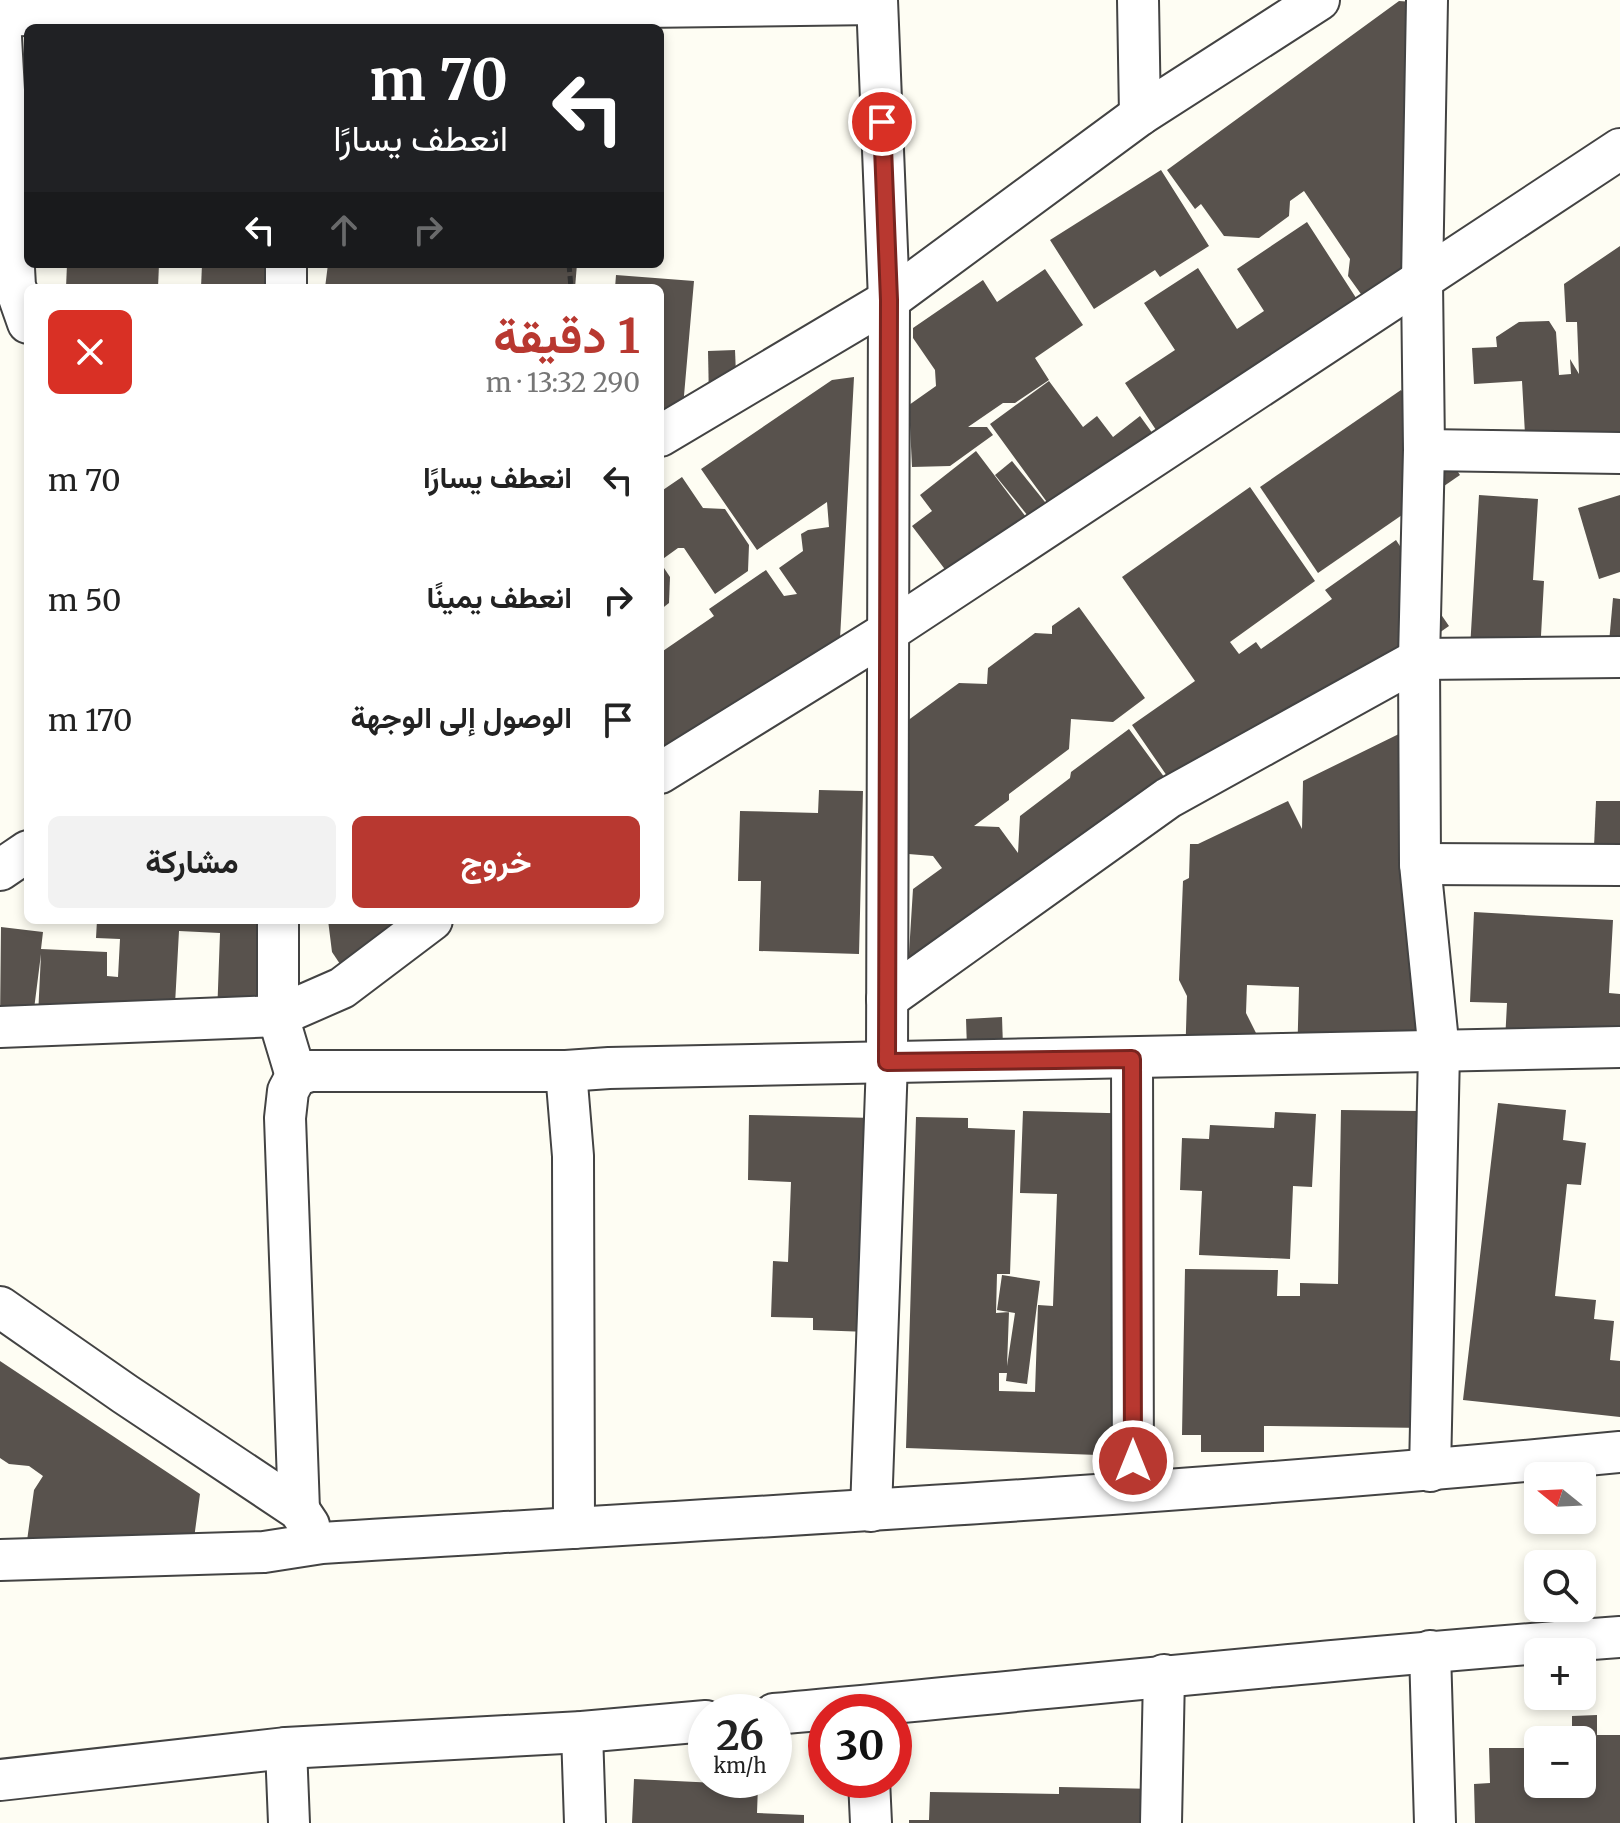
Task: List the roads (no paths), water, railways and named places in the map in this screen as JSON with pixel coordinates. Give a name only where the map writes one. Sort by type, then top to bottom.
[{"type":"street","points":[[1138,0],[1140,115]]},
{"type":"street","points":[[664,434],[889,300],[1140,115],[1319,0]]},
{"type":"street","points":[[1427,0],[1422,281],[1424,450],[1419,659],[1420,864],[1439,1052],[1430,1471]]},
{"type":"street","points":[[24,312],[15,286],[0,18],[561,4],[877,2],[889,300],[887,1062],[871,1511]]},
{"type":"street","points":[[664,771],[886,633],[1620,149]]},
{"type":"street","points":[[1424,450],[1620,453]]},
{"type":"street","points":[[887,999],[1168,798],[1419,659],[1620,657]]},
{"type":"street","points":[[0,870],[24,854]]},
{"type":"street","points":[[1420,864],[1620,865]]},
{"type":"street","points":[[278,924],[278,1016],[296,1076],[288,1091],[285,1118],[299,1510]]},
{"type":"street","points":[[0,1027],[278,1016],[342,988],[427,924]]},
{"type":"street","points":[[296,1076],[319,1071],[566,1071],[1620,1047]]},
{"type":"street","points":[[1132,1059],[1133,1492]]},
{"type":"street","points":[[566,1071],[573,1156],[574,1528]]},
{"type":"street","points":[[0,1307],[299,1510],[322,1543]]},
{"type":"street","points":[[0,1560],[264,1552],[322,1543],[871,1511],[1430,1471],[1620,1452]]},
{"type":"street","points":[[912,1704],[1164,1675],[1620,1637]]},
{"type":"street","points":[[1430,1651],[1435,1823]]},
{"type":"street","points":[[1161,1823],[1164,1675]]},
{"type":"street","points":[[0,1780],[286,1748],[582,1732],[688,1723]]},
{"type":"street","points":[[582,1732],[585,1823]]},
{"type":"street","points":[[286,1748],[289,1823]]},
{"type":"street","points":[[870,1798],[871,1823]]}]
